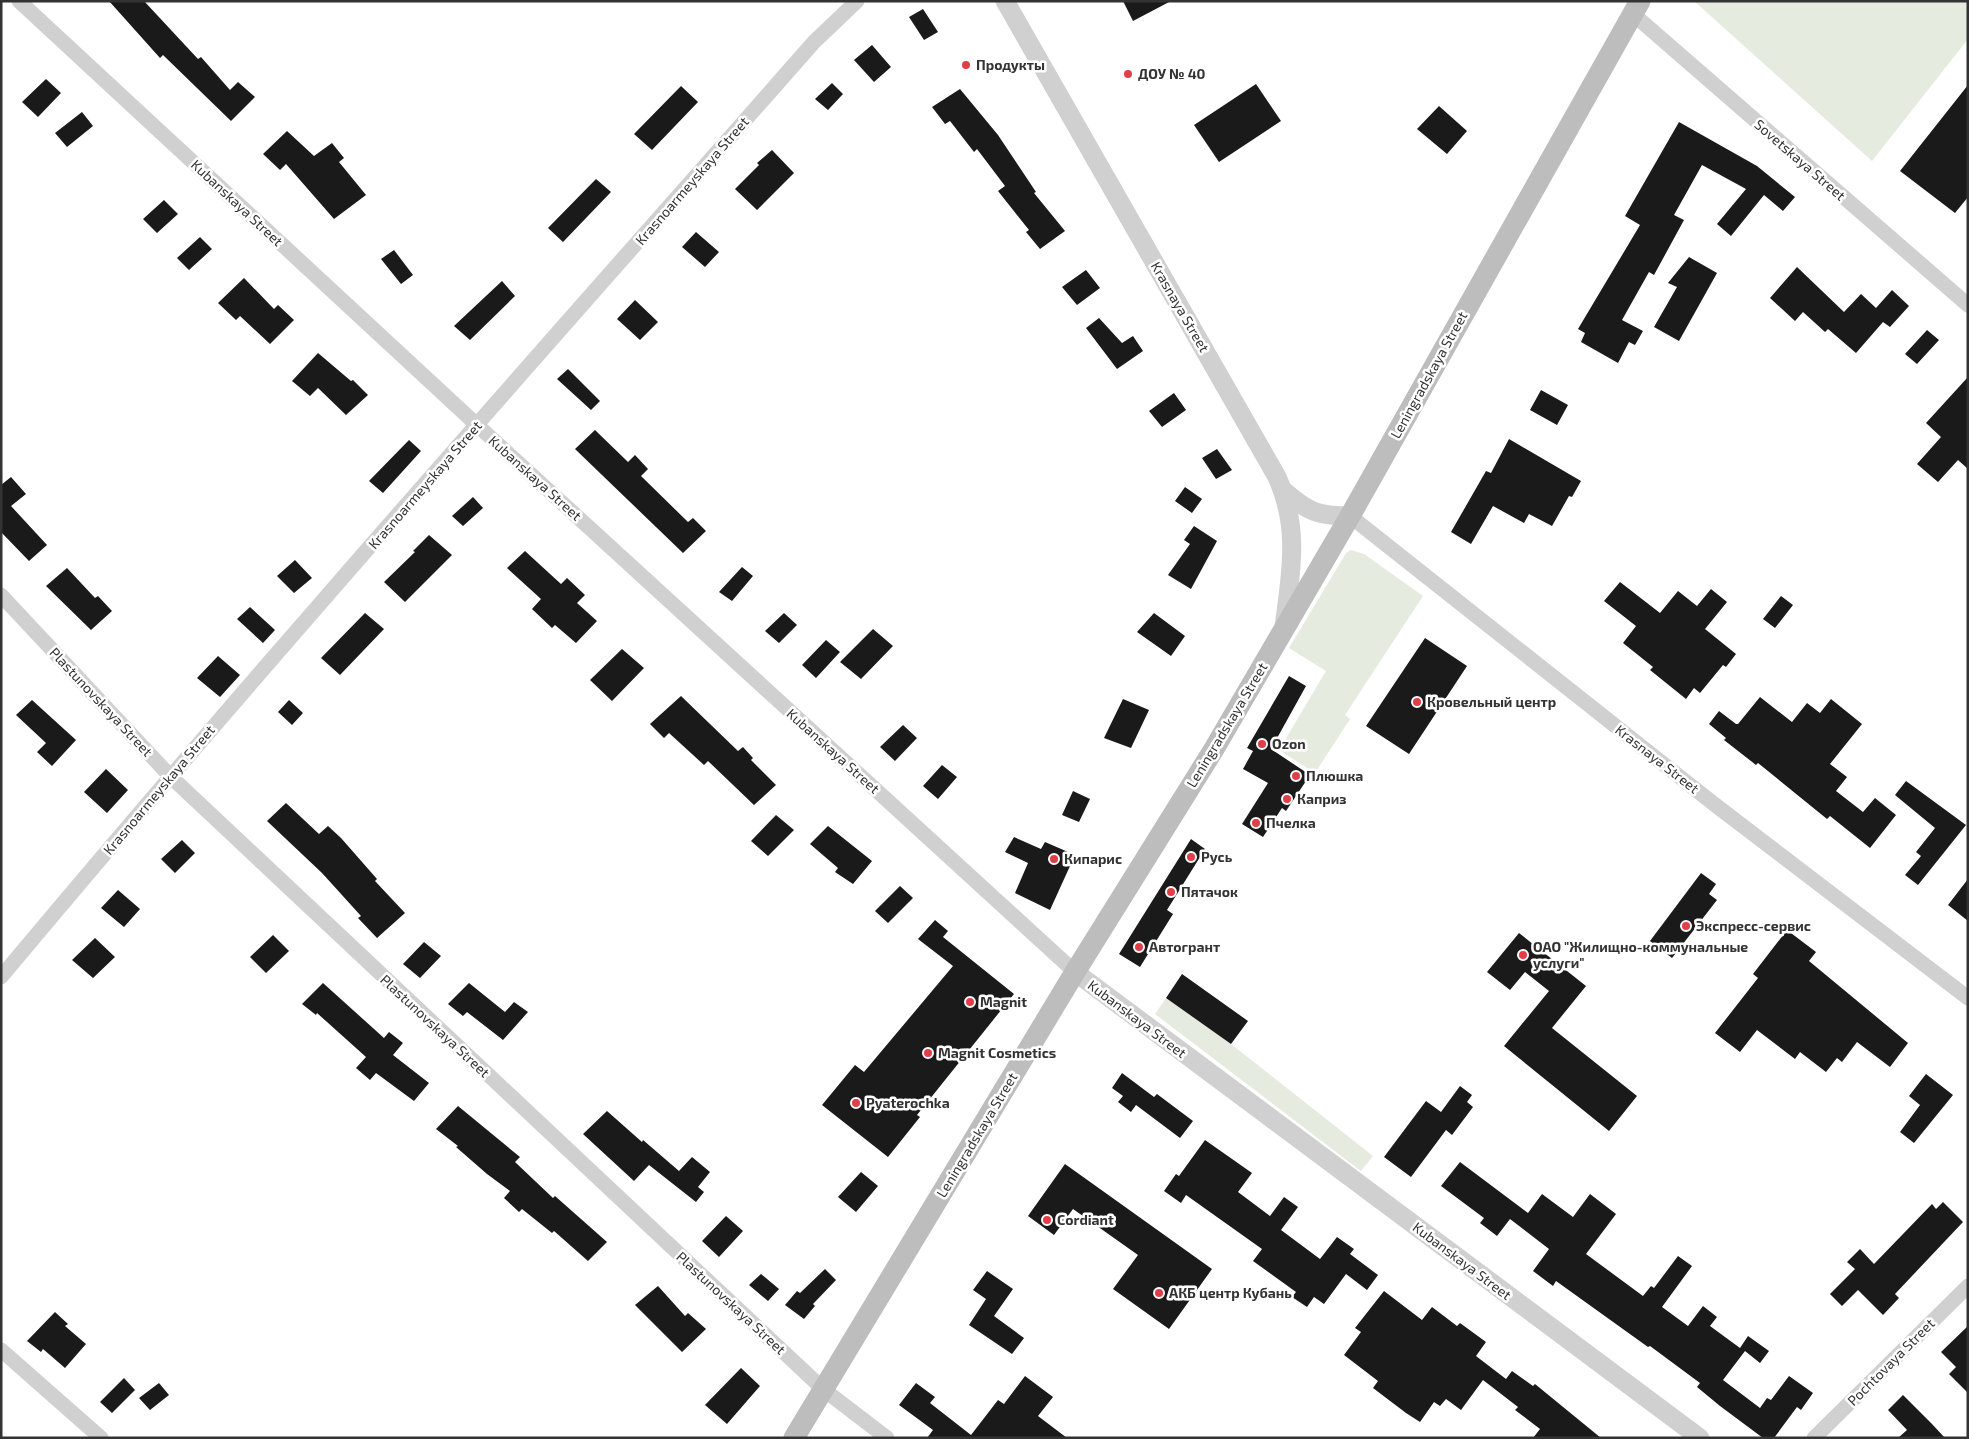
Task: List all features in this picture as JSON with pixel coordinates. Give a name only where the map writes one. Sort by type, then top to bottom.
[{"type":"main road","name":"Leningradskaya Street","points":[[794,1438],[1075,972],[1214,749],[1350,516],[1636,8]]},
{"type":"street","name":"Kubanskaya Street","points":[[19,1],[477,425],[1075,972],[1700,1438]]},
{"type":"street","name":"Krasnoarmeyskaya Street","points":[[1,977],[170,776],[477,425],[814,42],[857,1]]},
{"type":"street","name":"Krasnaya Street","points":[[1005,1],[1284,491],[1293,539],[1284,629]]},
{"type":"street","name":"Sovetskaya Street","points":[[1636,8],[1968,305]]},
{"type":"street","points":[[1284,491],[1302,508],[1317,514],[1350,516]]},
{"type":"street","name":"Krasnaya Street","points":[[1350,516],[1714,804],[1968,998]]},
{"type":"street","name":"Plastunovskaya Street","points":[[1,595],[170,776],[823,1390],[887,1438]]},
{"type":"street","name":"Pochtovaya Street","points":[[1814,1438],[1968,1286]]},
{"type":"street","points":[[1,1350],[102,1438]]},
{"type":"shaded area","points":[[1694,1],[1968,1],[1968,39],[1872,161]]},
{"type":"shaded area","points":[[1351,550],[1364,554],[1423,596],[1345,715],[1350,719],[1315,773],[1279,750],[1326,671],[1289,648],[1346,553]]},
{"type":"shaded area","points":[[1166,998],[1231,1044],[1373,1156],[1361,1171],[1155,1014]]},
{"type":"building","points":[[109,1],[144,1],[198,59],[201,57],[230,90],[238,82],[255,97],[231,121],[163,55],[160,58]]},
{"type":"building","points":[[1123,1],[1171,1],[1133,21]]},
{"type":"building","points":[[923,9],[938,32],[924,40],[909,17]]},
{"type":"building","points":[[872,45],[891,67],[874,82],[854,60]]},
{"type":"building","points":[[46,79],[61,93],[38,117],[22,102]]},
{"type":"building","points":[[832,83],[843,94],[828,110],[815,99]]},
{"type":"building","points":[[1256,84],[1281,121],[1219,162],[1194,125]]},
{"type":"building","points":[[1968,85],[1968,197],[1955,213],[1900,171]]},
{"type":"building","points":[[681,86],[698,102],[652,150],[634,134]]},
{"type":"building","points":[[960,89],[998,135],[1036,192],[1034,193],[1065,231],[1040,249],[1026,232],[1029,230],[998,191],[1005,186],[977,149],[974,152],[950,121],[945,124],[932,107]]},
{"type":"building","points":[[1439,106],[1467,131],[1447,154],[1417,129]]},
{"type":"building","points":[[82,112],[93,126],[67,147],[55,133]]},
{"type":"building","points":[[1679,122],[1757,166],[1795,197],[1783,211],[1764,195],[1731,236],[1717,224],[1746,189],[1702,165],[1674,215],[1684,220],[1654,275],[1649,272],[1622,320],[1643,331],[1635,345],[1629,342],[1618,363],[1581,342],[1585,333],[1578,329],[1640,225],[1625,216]]},
{"type":"building","points":[[287,131],[314,156],[332,143],[344,158],[339,162],[366,195],[334,219],[286,164],[280,170],[263,154]]},
{"type":"building","points":[[772,150],[794,173],[757,210],[735,189],[759,165],[757,163]]},
{"type":"building","points":[[596,179],[611,192],[563,242],[548,228]]},
{"type":"building","points":[[164,200],[178,214],[157,233],[143,219]]},
{"type":"building","points":[[696,232],[719,252],[705,267],[682,247]]},
{"type":"building","points":[[200,237],[212,249],[189,270],[177,258]]},
{"type":"building","points":[[394,250],[413,275],[401,284],[381,259]]},
{"type":"building","points":[[1689,257],[1717,273],[1679,341],[1654,327],[1677,287],[1668,283]]},
{"type":"building","points":[[1797,267],[1844,312],[1861,294],[1876,308],[1892,290],[1909,306],[1890,327],[1883,322],[1856,353],[1828,329],[1825,332],[1803,312],[1795,321],[1770,298]]},
{"type":"building","points":[[1086,270],[1100,288],[1077,305],[1062,287]]},
{"type":"building","points":[[244,278],[274,309],[278,305],[294,320],[270,344],[240,316],[236,320],[218,303]]},
{"type":"building","points":[[502,281],[515,296],[470,340],[454,326]]},
{"type":"building","points":[[635,300],[658,322],[640,340],[617,319]]},
{"type":"building","points":[[1099,318],[1122,343],[1133,336],[1143,351],[1117,369],[1086,328]]},
{"type":"building","points":[[1927,330],[1939,340],[1917,364],[1905,354]]},
{"type":"building","points":[[318,353],[351,381],[353,380],[368,395],[346,415],[318,388],[310,396],[292,381]]},
{"type":"building","points":[[568,369],[600,401],[591,410],[557,379]]},
{"type":"building","points":[[1968,377],[1968,469],[1958,460],[1938,482],[1917,464],[1941,437],[1926,423]]},
{"type":"building","points":[[1541,390],[1568,405],[1557,425],[1530,410]]},
{"type":"building","points":[[1174,393],[1186,410],[1162,427],[1149,411]]},
{"type":"building","points":[[595,430],[628,462],[635,455],[648,469],[641,476],[688,522],[693,518],[706,531],[683,553],[575,449]]},
{"type":"building","points":[[1509,439],[1581,481],[1572,497],[1569,496],[1552,526],[1529,514],[1524,523],[1493,506],[1471,544],[1451,532],[1486,471],[1491,473]]},
{"type":"building","points":[[409,440],[421,451],[383,493],[369,481]]},
{"type":"building","points":[[1217,449],[1232,470],[1216,479],[1202,458]]},
{"type":"building","points":[[11,477],[26,494],[11,506],[47,545],[29,561],[1,532],[1,485]]},
{"type":"building","points":[[1185,487],[1202,499],[1192,513],[1175,501]]},
{"type":"building","points":[[473,497],[483,508],[463,526],[452,516]]},
{"type":"building","points":[[1194,526],[1217,541],[1191,589],[1168,575],[1190,544],[1184,540]]},
{"type":"building","points":[[429,535],[452,555],[405,602],[384,582],[415,552],[413,551]]},
{"type":"building","points":[[525,551],[561,584],[567,578],[585,595],[577,603],[597,621],[576,643],[555,625],[552,628],[532,609],[541,599],[507,568]]},
{"type":"building","points":[[295,560],[312,578],[294,593],[277,576]]},
{"type":"building","points":[[742,567],[753,576],[732,601],[719,592]]},
{"type":"building","points":[[67,568],[95,598],[98,596],[112,611],[91,630],[46,586]]},
{"type":"building","points":[[1620,582],[1660,613],[1678,591],[1697,606],[1711,589],[1727,602],[1705,629],[1736,654],[1726,667],[1723,665],[1700,693],[1694,688],[1686,699],[1650,670],[1653,667],[1623,643],[1636,626],[1604,601]]},
{"type":"building","points":[[1781,596],[1793,605],[1775,628],[1763,619]]},
{"type":"building","points":[[250,607],[275,630],[263,643],[237,619]]},
{"type":"building","points":[[365,613],[384,629],[340,675],[321,658]]},
{"type":"building","points":[[784,613],[797,625],[779,643],[765,631]]},
{"type":"building","points":[[1154,613],[1185,636],[1171,656],[1137,632]]},
{"type":"building","points":[[873,629],[893,646],[861,679],[840,662]]},
{"type":"building","points":[[1425,638],[1467,666],[1409,754],[1366,726]]},
{"type":"building","points":[[826,640],[840,652],[816,678],[802,665]]},
{"type":"building","points":[[622,649],[644,668],[612,701],[590,680]]},
{"type":"building","points":[[218,656],[240,675],[220,697],[197,678]]},
{"type":"building","points":[[1289,676],[1306,686],[1271,749],[1310,775],[1286,811],[1282,808],[1263,837],[1242,824],[1268,783],[1243,769],[1253,751],[1247,748]]},
{"type":"building","points":[[681,696],[738,751],[743,747],[753,758],[751,760],[776,785],[754,805],[708,761],[704,765],[669,733],[664,738],[650,724]]},
{"type":"building","points":[[1760,697],[1792,722],[1807,703],[1820,713],[1831,699],[1862,724],[1830,764],[1847,777],[1836,791],[1863,812],[1875,798],[1896,815],[1870,848],[1830,816],[1827,819],[1758,763],[1756,765],[1724,740],[1726,738],[1709,724],[1719,711],[1738,724]]},
{"type":"building","points":[[1123,699],[1149,710],[1131,748],[1104,738]]},
{"type":"building","points":[[32,700],[76,740],[52,766],[37,752],[46,743],[16,715]]},
{"type":"building","points":[[289,700],[303,713],[292,725],[278,712]]},
{"type":"building","points":[[903,725],[917,738],[895,761],[880,747]]},
{"type":"building","points":[[942,765],[957,777],[938,799],[923,786]]},
{"type":"building","points":[[106,769],[128,790],[107,813],[84,792]]},
{"type":"building","points":[[1906,781],[1966,825],[1918,885],[1905,875],[1921,856],[1916,852],[1935,828],[1895,795]]},
{"type":"building","points":[[1073,791],[1090,799],[1079,822],[1062,815]]},
{"type":"building","points":[[286,803],[319,834],[328,826],[341,838],[377,879],[375,881],[405,913],[377,938],[358,918],[361,916],[322,873],[267,821]]},
{"type":"building","points":[[776,815],[794,830],[768,856],[751,841]]},
{"type":"building","points":[[828,826],[872,861],[853,884],[835,872],[838,868],[810,844]]},
{"type":"building","points":[[1014,837],[1041,849],[1045,842],[1075,855],[1050,910],[1015,893],[1028,863],[1005,852]]},
{"type":"building","points":[[1191,839],[1205,849],[1167,910],[1173,914],[1140,967],[1119,954]]},
{"type":"building","points":[[182,840],[195,853],[175,873],[161,859]]},
{"type":"building","points":[[1701,873],[1716,884],[1709,894],[1717,900],[1672,958],[1650,941]]},
{"type":"building","points":[[1968,879],[1968,921],[1948,905]]},
{"type":"building","points":[[900,886],[913,898],[888,923],[875,911]]},
{"type":"building","points":[[118,890],[140,909],[124,927],[101,908]]},
{"type":"building","points":[[935,920],[948,931],[943,937],[1014,994],[917,1115],[920,1117],[888,1157],[822,1105],[855,1065],[864,1072],[953,966],[918,939]]},
{"type":"building","points":[[1787,930],[1816,952],[1809,961],[1908,1043],[1890,1067],[1857,1042],[1842,1062],[1837,1058],[1826,1072],[1800,1052],[1795,1059],[1757,1030],[1740,1052],[1715,1033],[1758,978],[1753,974]]},
{"type":"building","points":[[1519,933],[1586,986],[1552,1028],[1637,1096],[1609,1131],[1504,1046],[1549,991],[1525,972],[1510,990],[1487,972]]},
{"type":"building","points":[[273,935],[289,951],[266,973],[250,957]]},
{"type":"building","points":[[95,938],[115,957],[93,978],[72,960]]},
{"type":"building","points":[[424,942],[441,956],[420,978],[403,964]]},
{"type":"building","points":[[1182,974],[1248,1021],[1231,1044],[1166,998]]},
{"type":"building","points":[[323,983],[384,1038],[389,1032],[403,1043],[393,1055],[429,1083],[414,1101],[376,1073],[370,1080],[356,1068],[366,1057],[317,1013],[316,1015],[302,1004]]},
{"type":"building","points":[[469,983],[505,1012],[514,1002],[528,1012],[503,1040],[467,1012],[463,1016],[448,1004]]},
{"type":"building","points":[[1122,1073],[1154,1097],[1157,1094],[1193,1121],[1180,1138],[1136,1105],[1131,1112],[1118,1102],[1123,1096],[1112,1088]]},
{"type":"building","points":[[1926,1074],[1953,1095],[1914,1143],[1900,1132],[1920,1105],[1909,1096]]},
{"type":"building","points":[[1460,1086],[1472,1095],[1467,1102],[1473,1107],[1452,1135],[1446,1130],[1411,1177],[1384,1157],[1426,1101],[1441,1112]]},
{"type":"building","points":[[458,1106],[520,1157],[515,1162],[553,1198],[555,1196],[607,1242],[588,1261],[554,1231],[552,1233],[522,1209],[519,1212],[504,1198],[510,1191],[487,1174],[456,1147],[458,1146],[436,1129]]},
{"type":"building","points":[[607,1111],[679,1171],[692,1157],[710,1172],[698,1187],[704,1192],[696,1202],[649,1165],[634,1181],[583,1134]]},
{"type":"building","points":[[1205,1140],[1252,1173],[1238,1192],[1270,1216],[1284,1197],[1298,1207],[1281,1230],[1320,1259],[1337,1237],[1354,1249],[1350,1254],[1378,1275],[1367,1290],[1346,1274],[1324,1304],[1314,1297],[1307,1307],[1292,1297],[1296,1292],[1253,1261],[1262,1249],[1186,1195],[1181,1203],[1164,1191],[1176,1174],[1179,1176]]},
{"type":"building","points":[[1460,1162],[1528,1213],[1542,1194],[1573,1217],[1590,1194],[1616,1214],[1586,1254],[1643,1296],[1651,1286],[1654,1288],[1678,1256],[1692,1266],[1662,1307],[1688,1326],[1703,1306],[1717,1317],[1710,1326],[1740,1348],[1748,1336],[1769,1351],[1760,1363],[1745,1351],[1723,1380],[1760,1408],[1767,1398],[1771,1400],[1789,1376],[1813,1393],[1801,1410],[1797,1407],[1774,1438],[1763,1438],[1697,1387],[1700,1383],[1650,1346],[1648,1347],[1556,1281],[1553,1286],[1533,1271],[1549,1249],[1510,1219],[1497,1236],[1480,1223],[1484,1218],[1441,1186]]},
{"type":"building","points":[[1065,1164],[1212,1269],[1169,1329],[1113,1289],[1138,1255],[1073,1209],[1054,1235],[1028,1216]]},
{"type":"building","points":[[861,1172],[878,1186],[856,1212],[838,1197]]},
{"type":"building","points":[[1943,1202],[1963,1222],[1895,1294],[1899,1298],[1883,1315],[1858,1290],[1842,1306],[1830,1294],[1855,1269],[1847,1262],[1860,1249],[1874,1264],[1932,1204],[1936,1209]]},
{"type":"building","points":[[726,1216],[743,1231],[719,1257],[702,1241]]},
{"type":"building","points":[[825,1269],[836,1280],[813,1304],[815,1306],[804,1319],[785,1305],[797,1291],[800,1293]]},
{"type":"building","points":[[987,1271],[1013,1289],[994,1316],[1024,1338],[1012,1354],[969,1325],[986,1299],[973,1290]]},
{"type":"building","points":[[761,1274],[779,1289],[768,1301],[749,1285]]},
{"type":"building","points":[[658,1286],[685,1316],[688,1313],[706,1329],[682,1352],[635,1305]]},
{"type":"building","points":[[1384,1291],[1422,1320],[1432,1307],[1457,1326],[1460,1323],[1486,1342],[1476,1356],[1506,1379],[1512,1371],[1533,1386],[1535,1384],[1601,1438],[1533,1438],[1540,1429],[1515,1410],[1518,1407],[1483,1380],[1461,1410],[1446,1399],[1440,1406],[1434,1402],[1420,1422],[1406,1413],[1373,1388],[1378,1381],[1344,1355],[1361,1332],[1355,1328]]},
{"type":"building","points":[[55,1312],[68,1324],[65,1326],[86,1344],[65,1368],[43,1349],[41,1352],[27,1341]]},
{"type":"building","points":[[1968,1326],[1968,1393],[1949,1374],[1956,1367],[1941,1352]]},
{"type":"building","points":[[741,1368],[760,1386],[727,1424],[705,1405]]},
{"type":"building","points":[[1025,1376],[1053,1397],[1038,1416],[1067,1438],[927,1438],[933,1430],[899,1405],[916,1383],[935,1397],[930,1403],[971,1435],[998,1400],[1004,1404]]},
{"type":"building","points":[[124,1378],[135,1390],[112,1413],[100,1402]]},
{"type":"building","points":[[159,1383],[169,1395],[150,1410],[139,1398]]},
{"type":"building","points":[[1903,1395],[1945,1438],[1898,1438],[1907,1430],[1888,1410]]},
{"type":"place","name":"Продукты","points":[[966,65]]},
{"type":"place","name":"ДОУ № 40","points":[[1128,74]]},
{"type":"place","name":"Кровельный центр","points":[[1417,702]]},
{"type":"place","name":"Ozon","points":[[1262,744]]},
{"type":"place","name":"Плюшка","points":[[1296,776]]},
{"type":"place","name":"Каприз","points":[[1287,799]]},
{"type":"place","name":"Пчелка","points":[[1256,823]]},
{"type":"place","name":"Русь","points":[[1191,857]]},
{"type":"place","name":"Кипарис","points":[[1054,859]]},
{"type":"place","name":"Пятачок","points":[[1171,892]]},
{"type":"place","name":"Экспресс-сервис","points":[[1686,926]]},
{"type":"place","name":"Автогрант","points":[[1139,947]]},
{"type":"place","name":"ОАО \"Жилищно-коммунальные услуги\"","points":[[1523,955]]},
{"type":"place","name":"Magnit","points":[[970,1002]]},
{"type":"place","name":"Magnit Cosmetics","points":[[928,1053]]},
{"type":"place","name":"Pyaterochka","points":[[856,1103]]},
{"type":"place","name":"Cordiant","points":[[1047,1220]]},
{"type":"place","name":"АКБ центр Кубань","points":[[1159,1293]]}]
